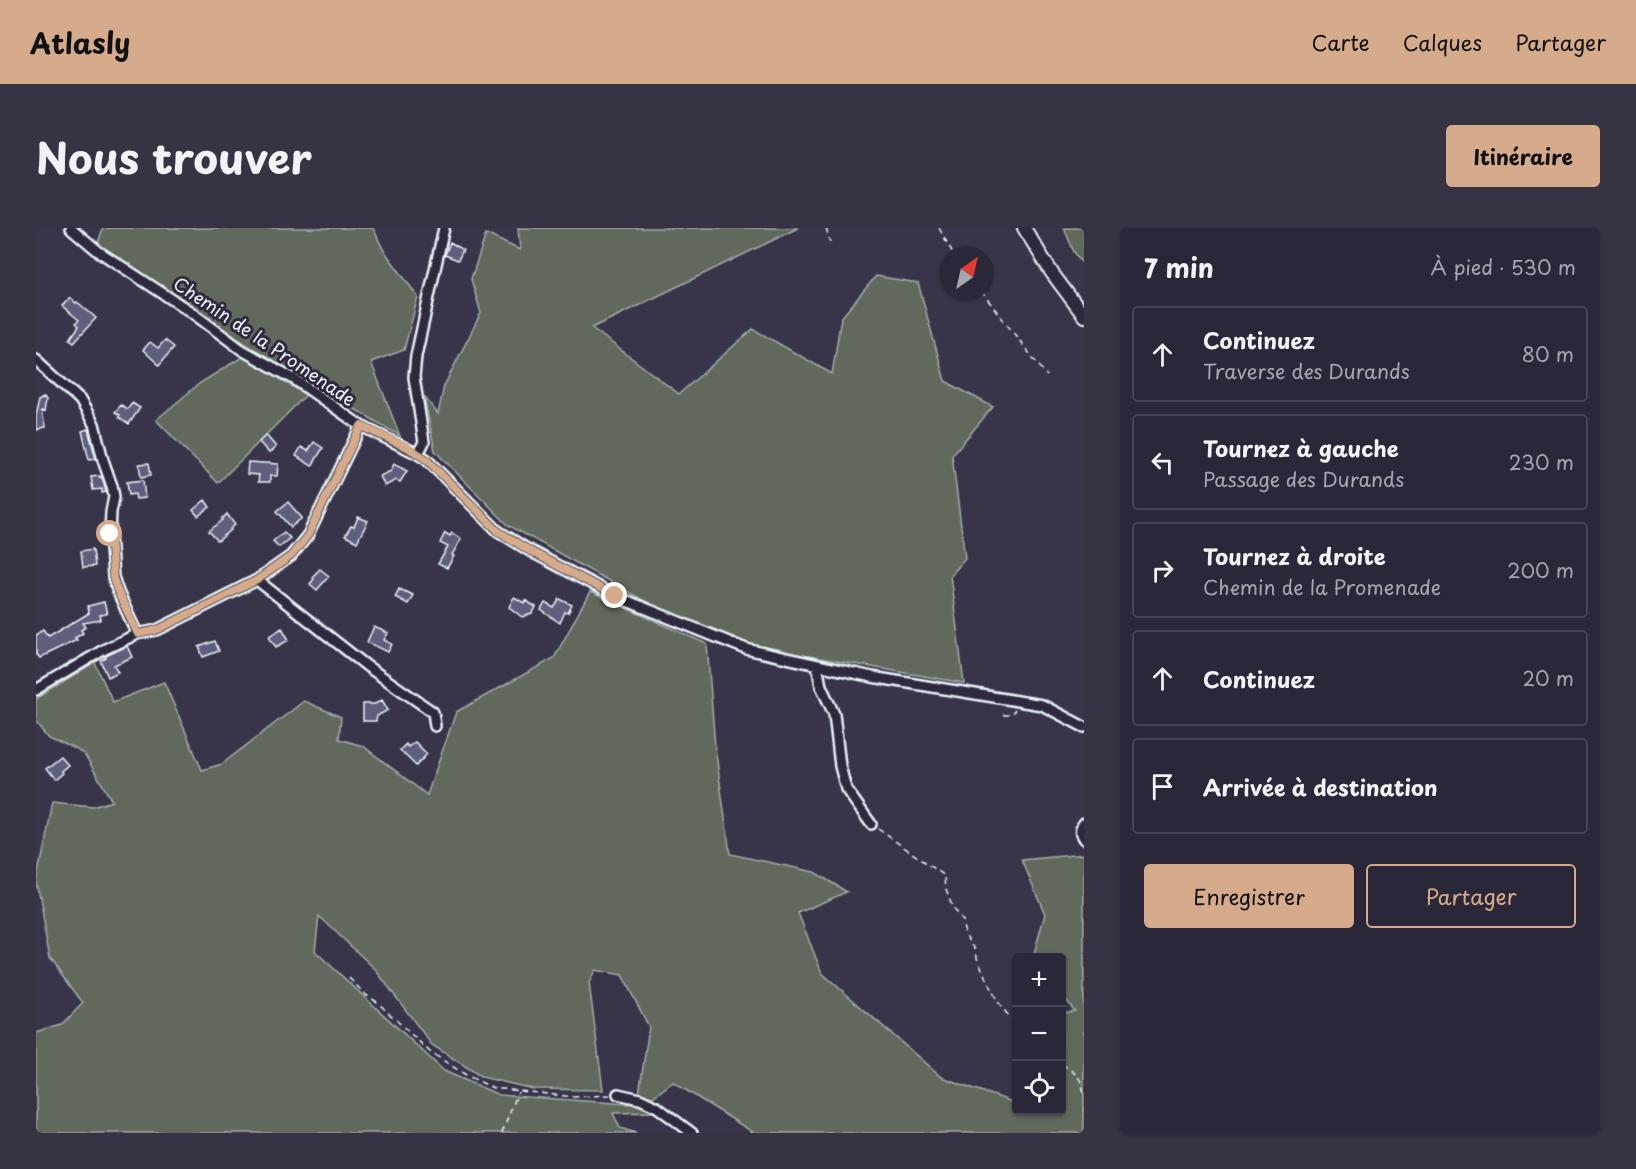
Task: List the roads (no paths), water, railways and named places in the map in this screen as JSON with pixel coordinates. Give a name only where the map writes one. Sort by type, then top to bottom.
[{"type":"main road","points":[[1024,228],[1052,273],[1084,315]]},
{"type":"street","name":"Chemin de la Promenade","points":[[71,228],[98,251],[191,312],[242,350],[294,380],[361,426],[418,454],[498,531],[530,551],[615,596],[746,649],[872,677],[1042,705],[1084,727]]},
{"type":"street","points":[[418,454],[424,442],[414,377],[416,356],[444,228]]},
{"type":"street","points":[[36,360],[80,400],[94,424],[114,497],[110,534],[113,578],[138,634]]},
{"type":"street","points":[[36,690],[95,655],[138,634],[157,630],[257,580],[291,556],[308,535],[361,426]]},
{"type":"street","points":[[257,580],[369,668],[433,712],[435,726]]},
{"type":"street","points":[[817,665],[821,686],[834,714],[840,766],[846,789],[871,824]]},
{"type":"street","points":[[1084,823],[1080,830],[1084,839]]},
{"type":"street","points":[[618,1094],[640,1099],[657,1107],[692,1133]]}]
